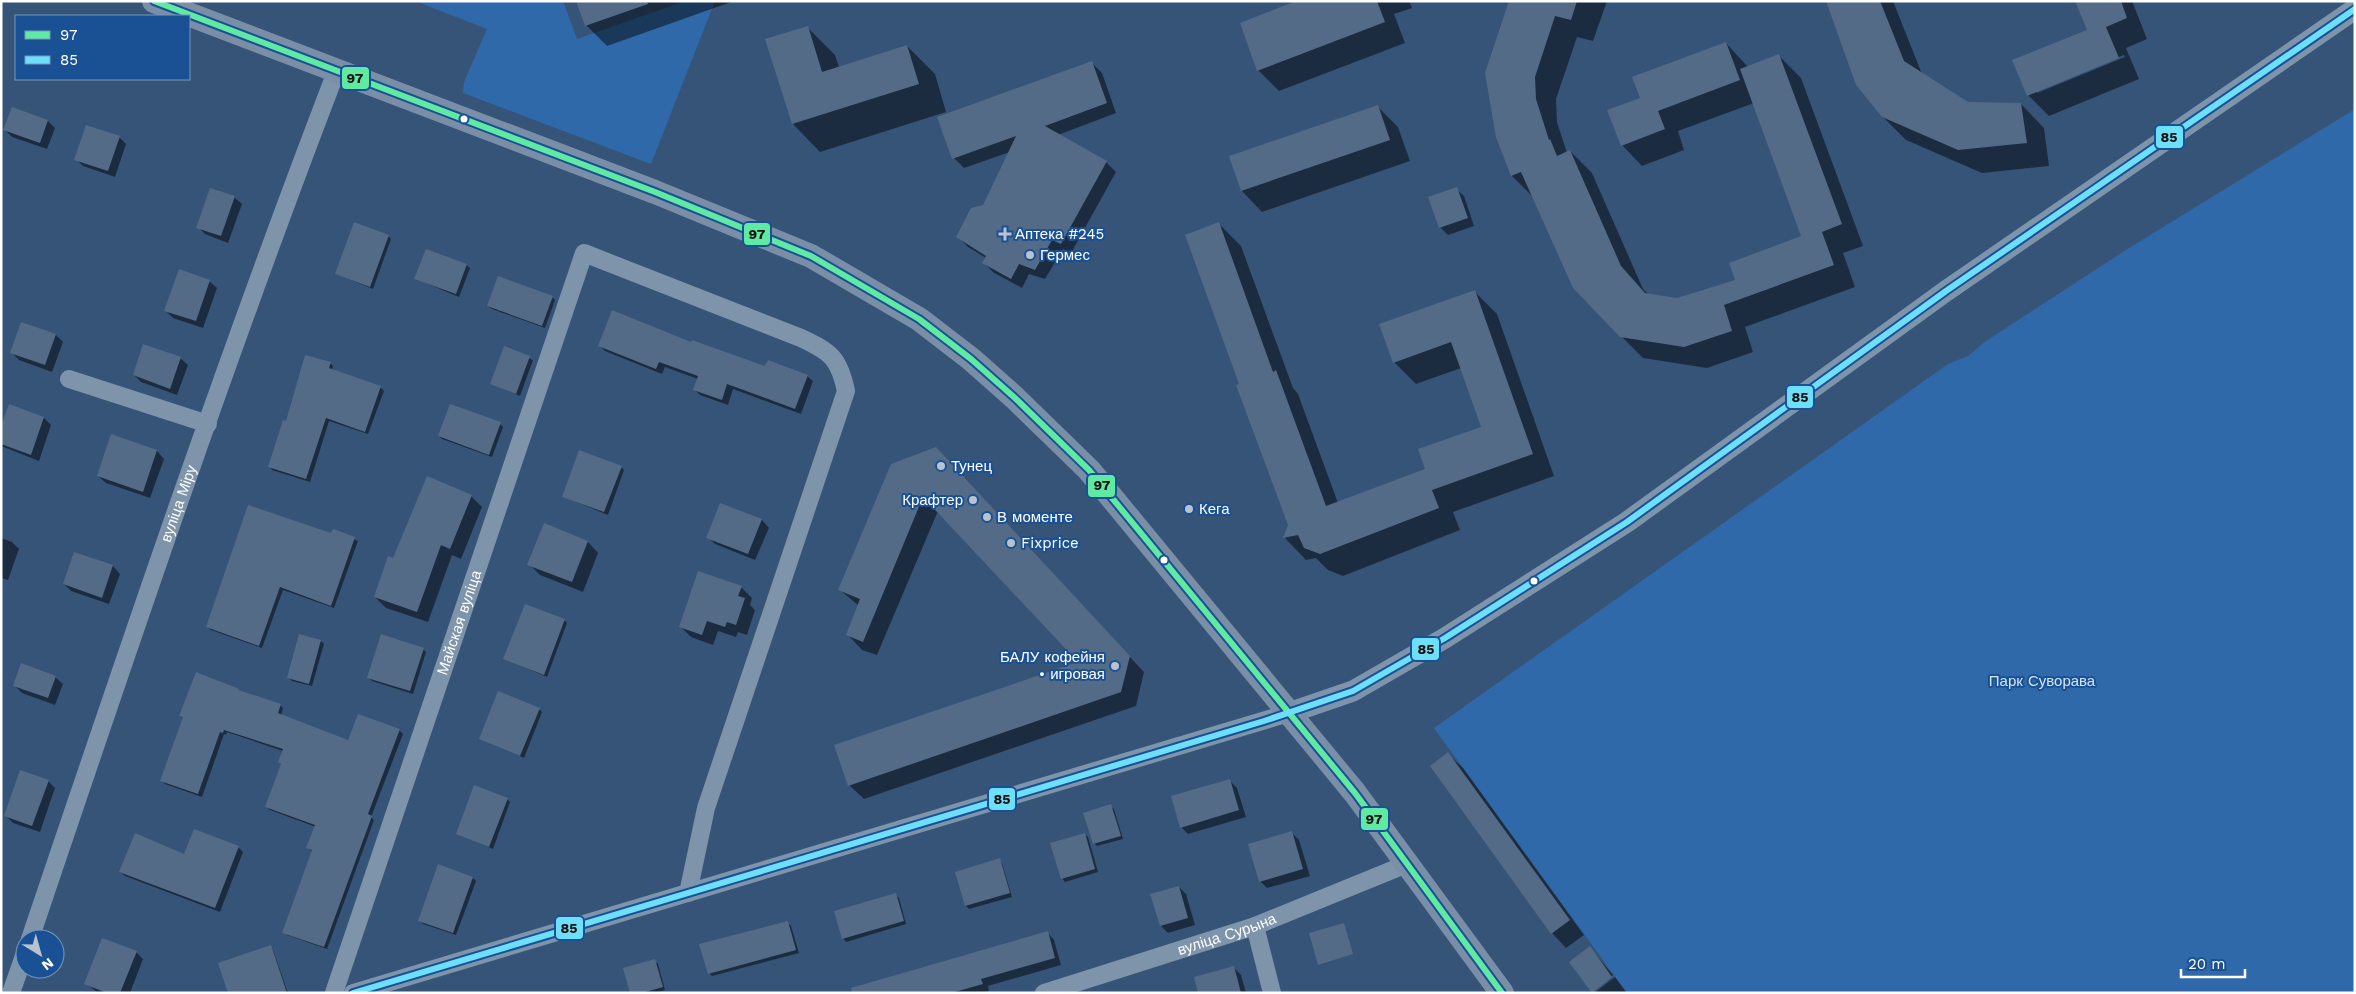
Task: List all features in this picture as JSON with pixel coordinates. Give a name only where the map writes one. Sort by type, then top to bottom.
[{"type":"main road","points":[[154,1],[190,15]]},
{"type":"main road","points":[[190,15],[646,189],[811,256],[919,320],[971,359],[1015,398],[1089,470],[1355,793],[1502,993]]},
{"type":"street","points":[[353,993],[1289,713],[1353,691],[1445,638],[1627,522],[1946,290],[2355,9]]},
{"type":"street","name":"вуліца Міру","points":[[33,929],[208,424],[302,159],[336,72]]},
{"type":"street","name":"Майская вуліца","points":[[334,993],[584,253],[801,338],[827,350],[842,370],[846,391],[706,808],[688,893]]},
{"type":"street","points":[[69,379],[208,424]]},
{"type":"street","name":"вуліца Сурына","points":[[1044,993],[1255,926],[1407,864]]},
{"type":"street","points":[[1255,926],[1272,993]]},
{"type":"street","points":[[11,993],[16,979]]},
{"type":"green space","points":[[415,1],[563,1],[577,39],[685,1],[715,1],[651,164],[463,93],[464,82],[487,29]]},
{"type":"green space","name":"Парк Суворава","points":[[2355,109],[2355,993],[1627,993],[1434,728],[1948,364],[1968,356],[1986,341],[2129,248]]},
{"type":"building","points":[[576,1],[647,1],[648,4],[585,26]]},
{"type":"building","points":[[1296,1],[1377,1],[1385,22],[1257,71],[1240,23]]},
{"type":"building","points":[[1509,1],[1577,1],[1571,20],[1555,16],[1535,77],[1536,99],[1549,140],[1557,156],[1570,150],[1621,266],[1645,293],[1677,298],[1735,280],[1729,263],[1801,236],[1740,69],[1779,54],[1842,224],[1822,232],[1834,265],[1724,305],[1732,331],[1684,347],[1620,337],[1573,288],[1521,172],[1511,176],[1496,137],[1485,73]]},
{"type":"building","points":[[1826,1],[1880,1],[1904,61],[1968,102],[2021,103],[2027,143],[1958,150],[1882,117],[1856,85]]},
{"type":"building","points":[[2075,1],[2121,1],[2127,18],[2106,27],[2119,58],[2027,96],[2012,60],[2087,30]]},
{"type":"building","points":[[808,26],[822,72],[907,45],[919,84],[792,124],[765,39]]},
{"type":"building","points":[[1726,42],[1740,80],[1658,111],[1665,129],[1621,146],[1607,110],[1640,98],[1632,77]]},
{"type":"building","points":[[1092,61],[1107,103],[1045,126],[1107,161],[1061,244],[1052,240],[1035,270],[1019,264],[1011,279],[982,263],[986,256],[956,237],[971,208],[983,205],[1016,136],[952,159],[937,117]]},
{"type":"building","points":[[1378,105],[1390,140],[1241,191],[1229,156]]},
{"type":"building","points":[[12,107],[48,120],[40,143],[3,130]]},
{"type":"building","points":[[86,125],[120,136],[108,171],[74,160]]},
{"type":"building","points":[[1457,187],[1468,218],[1439,228],[1428,197]]},
{"type":"building","points":[[210,188],[235,196],[221,236],[196,228]]},
{"type":"building","points":[[354,222],[389,235],[370,287],[335,274]]},
{"type":"building","points":[[1219,222],[1273,372],[1276,370],[1326,506],[1425,469],[1418,449],[1481,427],[1451,342],[1393,363],[1379,324],[1475,290],[1533,454],[1432,490],[1439,508],[1320,554],[1304,548],[1298,535],[1283,538],[1288,525],[1236,385],[1239,384],[1185,235]]},
{"type":"building","points":[[426,249],[467,264],[456,294],[414,279]]},
{"type":"building","points":[[179,269],[210,280],[196,321],[164,311]]},
{"type":"building","points":[[498,276],[553,296],[542,326],[487,306]]},
{"type":"building","points":[[612,310],[691,342],[692,340],[765,366],[768,360],[808,375],[795,409],[727,384],[722,400],[693,390],[698,376],[659,362],[656,369],[598,346]]},
{"type":"building","points":[[21,322],[56,334],[45,365],[10,353]]},
{"type":"building","points":[[143,344],[181,357],[170,389],[133,375]]},
{"type":"building","points":[[504,346],[530,356],[516,394],[490,384]]},
{"type":"building","points":[[305,355],[331,362],[329,368],[381,386],[365,432],[326,418],[306,479],[268,467],[283,420],[286,421]]},
{"type":"building","points":[[9,404],[44,417],[31,455],[1,444],[1,426]]},
{"type":"building","points":[[450,404],[501,422],[489,455],[438,436]]},
{"type":"building","points":[[111,434],[157,450],[143,492],[97,476]]},
{"type":"building","points":[[936,447],[1130,656],[1121,692],[848,786],[834,745],[1078,662],[923,497],[863,642],[846,635],[860,599],[838,590],[891,464]]},
{"type":"building","points":[[579,450],[622,466],[604,512],[562,497]]},
{"type":"building","points":[[427,476],[472,495],[450,549],[441,545],[417,612],[374,597],[388,556],[393,558]]},
{"type":"building","points":[[720,503],[762,519],[748,554],[706,538]]},
{"type":"building","points":[[248,505],[331,533],[333,529],[355,537],[331,606],[280,587],[259,646],[206,627]]},
{"type":"building","points":[[544,523],[588,541],[572,582],[527,565]]},
{"type":"building","points":[[74,552],[113,565],[102,598],[63,584]]},
{"type":"building","points":[[698,571],[742,586],[738,596],[745,598],[736,625],[727,622],[725,627],[707,621],[702,635],[679,627]]},
{"type":"building","points":[[525,604],[565,619],[544,675],[503,659]]},
{"type":"building","points":[[299,634],[321,640],[309,684],[287,678]]},
{"type":"building","points":[[381,634],[424,648],[410,691],[367,678]]},
{"type":"building","points":[[21,663],[56,676],[48,698],[13,686]]},
{"type":"building","points":[[196,672],[239,690],[281,704],[278,713],[348,740],[358,714],[400,729],[368,814],[372,816],[324,947],[282,933],[312,850],[306,848],[315,825],[265,807],[281,764],[278,762],[283,749],[224,730],[223,733],[220,732],[198,794],[160,781],[183,717],[179,716]]},
{"type":"building","points":[[498,691],[540,708],[520,756],[479,739]]},
{"type":"building","points":[[1448,752],[1570,920],[1551,934],[1430,766]]},
{"type":"building","points":[[20,770],[49,780],[32,826],[4,816]]},
{"type":"building","points":[[1230,779],[1239,810],[1180,828],[1171,796]]},
{"type":"building","points":[[474,785],[508,798],[489,847],[456,834]]},
{"type":"building","points":[[1111,804],[1121,836],[1093,844],[1083,813]]},
{"type":"building","points":[[194,829],[239,846],[215,908],[119,872],[135,833],[184,854]]},
{"type":"building","points":[[1292,831],[1303,869],[1259,882],[1248,844]]},
{"type":"building","points":[[1085,833],[1095,869],[1061,879],[1050,843]]},
{"type":"building","points":[[1000,858],[1010,893],[965,906],[955,872]]},
{"type":"building","points":[[438,864],[473,877],[453,933],[418,921]]},
{"type":"building","points":[[1179,886],[1188,918],[1160,926],[1150,894]]},
{"type":"building","points":[[896,893],[904,921],[842,939],[834,911]]},
{"type":"building","points":[[788,921],[796,950],[708,974],[699,944]]},
{"type":"building","points":[[1344,923],[1353,954],[1318,965],[1309,933]]},
{"type":"building","points":[[1048,931],[1055,958],[981,979],[983,984],[951,993],[852,993],[851,988]]},
{"type":"building","points":[[102,938],[137,951],[120,993],[107,993],[84,984]]},
{"type":"building","points":[[271,945],[287,993],[228,993],[218,963]]},
{"type":"building","points":[[1590,946],[1612,977],[1592,993],[1569,962]]},
{"type":"building","points":[[655,959],[663,987],[642,993],[630,993],[623,968]]},
{"type":"building","points":[[1234,966],[1241,993],[1198,993],[1194,977]]},
{"type":"transit line","name":"97","points":[[154,1],[655,192],[811,256],[919,319],[971,359],[1015,398],[1089,470],[1355,793],[1502,993]]},
{"type":"transit line","name":"85","points":[[353,993],[1264,721],[1353,691],[1445,638],[1627,522],[1946,291],[2355,9]]},
{"type":"place","name":"Аптека #245","points":[[1005,234]]},
{"type":"place","name":"Гермес","points":[[1030,255]]},
{"type":"place","name":"Тунец","points":[[941,466]]},
{"type":"place","name":"Крафтер","points":[[973,500]]},
{"type":"place","name":"Кега","points":[[1189,509]]},
{"type":"place","name":"В моменте","points":[[987,517]]},
{"type":"place","name":"Fixprice","points":[[1011,543]]},
{"type":"place","name":"БАЛУ кофейня • игровая","points":[[1115,666]]}]
